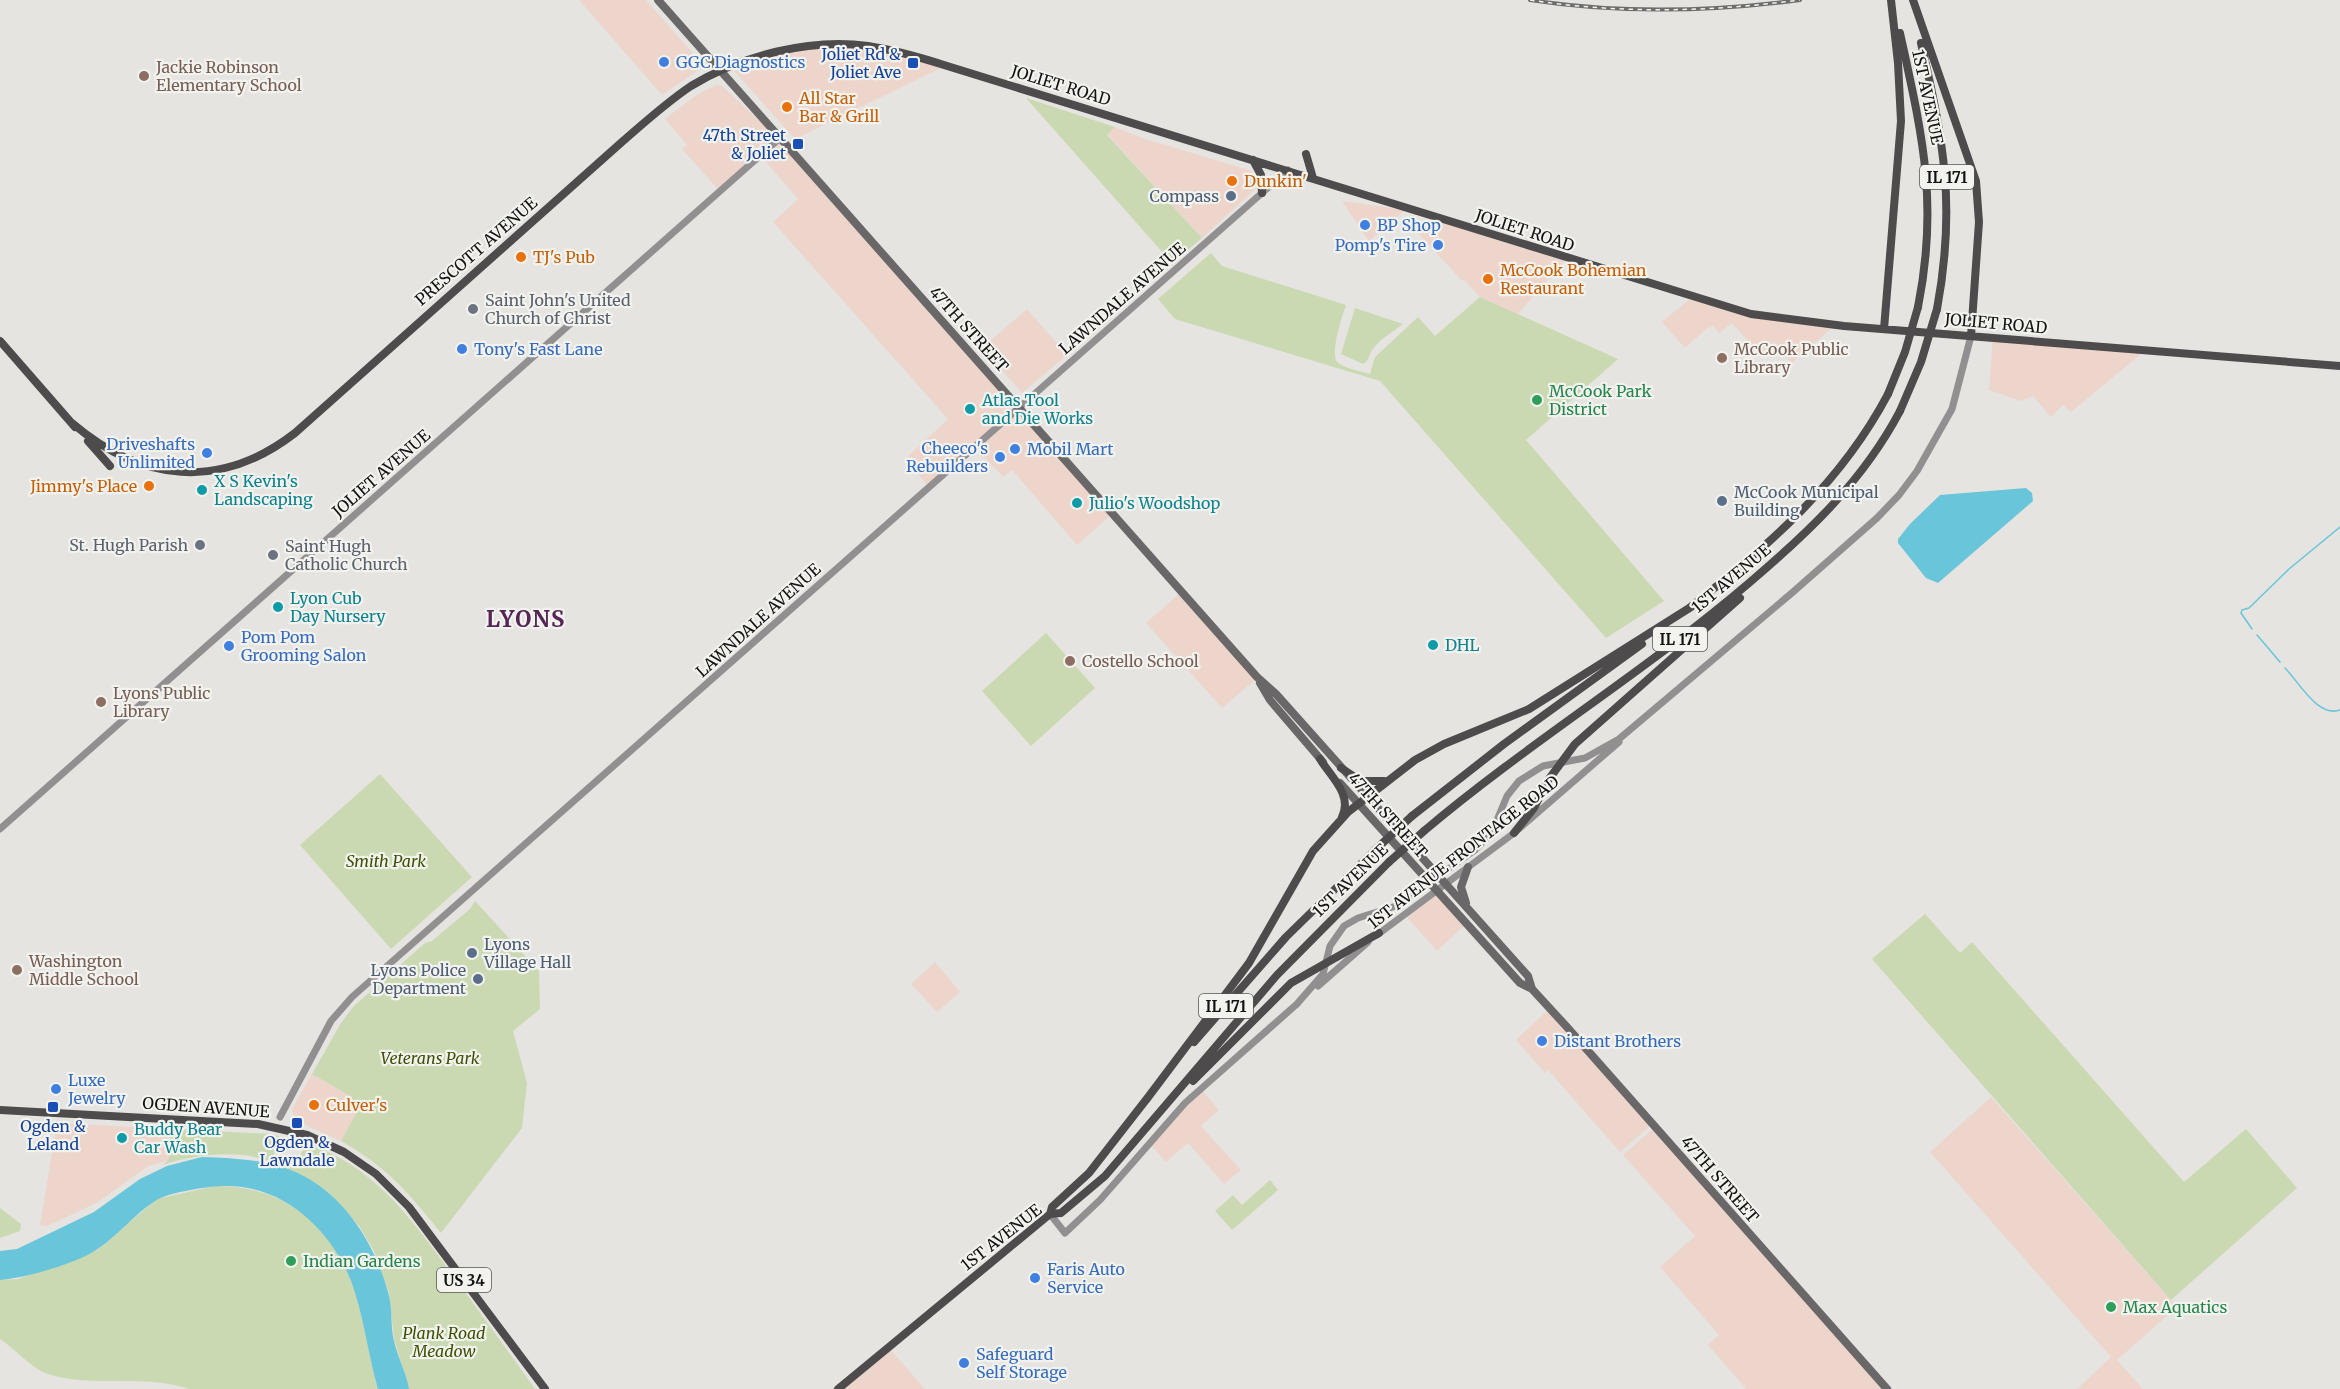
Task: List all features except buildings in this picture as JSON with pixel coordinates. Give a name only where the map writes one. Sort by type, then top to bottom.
[{"type":"main road","name":"47TH STREET","points":[[658,0],[1257,677],[1276,694],[1367,797],[1440,874],[1528,976],[1532,989]]},
{"type":"main road","name":"1ST AVENUE","points":[[1050,1214],[1052,1207],[1089,1173],[1146,1100],[1279,945],[1375,850],[1412,816],[1504,744],[1691,606],[1756,552],[1828,484],[1856,449],[1888,394],[1905,352],[1918,307],[1927,252],[1928,180],[1923,135],[1899,45],[1892,0]]},
{"type":"main road","points":[[1912,0],[1925,46],[1976,181],[1979,222],[1971,336]]},
{"type":"main road","name":"JOLIET ROAD","points":[[720,71],[755,58],[790,50],[827,45],[866,46],[944,65],[1751,314],[1797,321],[1884,329],[2340,366]]},
{"type":"main road","points":[[1884,329],[1900,132],[1899,45]]},
{"type":"main road","name":"1ST AVENUE","points":[[838,1389],[1050,1214],[1061,1213],[1091,1189],[1277,975],[1389,862],[1498,771],[1707,618],[1793,545],[1851,486],[1882,443],[1900,411],[1921,362],[1937,309],[1946,244],[1947,181],[1940,125],[1925,46]]},
{"type":"main road","name":"PRESCOTT AVENUE","points":[[72,423],[94,441],[120,457],[164,470],[208,471],[256,458],[295,434],[660,109],[692,86],[720,71]]},
{"type":"main road","points":[[1306,154],[1313,178]]},
{"type":"main road","points":[[1253,160],[1261,175],[1262,193]]},
{"type":"main road","points":[[0,342],[110,466]]},
{"type":"main road","points":[[1514,833],[1534,808],[1560,763],[1587,732],[1740,598],[1793,545]]},
{"type":"main road","points":[[1146,1100],[1249,963],[1313,851],[1340,819],[1390,778],[1438,747],[1529,709],[1691,606]]},
{"type":"main road","name":"47TH STREET","points":[[1257,677],[1270,700],[1358,804],[1520,983],[1532,989],[1887,1389]]},
{"type":"main road","points":[[1320,759],[1342,790],[1346,806],[1340,819]]},
{"type":"main road","points":[[1341,768],[1351,776],[1368,783],[1390,778]]},
{"type":"main road","points":[[1466,904],[1461,887],[1468,867]]},
{"type":"main road","points":[[1148,1126],[1282,990],[1328,960],[1379,933]]},
{"type":"main road","name":"OGDEN AVENUE","points":[[0,1110],[258,1124],[307,1135],[344,1152],[376,1174],[409,1207],[545,1389]]},
{"type":"street","name":"JOLIET AVENUE","points":[[0,829],[780,138]]},
{"type":"street","name":"LAWNDALE AVENUE","points":[[280,1117],[331,1021],[352,997],[1288,170]]},
{"type":"street","name":"1ST AVENUE FRONTAGE ROAD","points":[[1050,1214],[1065,1233],[1100,1200],[1185,1103],[1296,1005],[1379,933],[1514,833],[1589,771],[1645,719],[1865,529],[1899,495],[1922,463],[1952,409],[1971,336]]},
{"type":"street","name":"1ST AVENUE FRONTAGE ROAD","points":[[1296,1005],[1319,980],[1334,939],[1344,926],[1358,918],[1389,910],[1475,850],[1492,832],[1507,796],[1519,781],[1543,766],[1574,762],[1597,753],[1645,719]]},
{"type":"shaded area","points":[[579,0],[646,0],[699,60],[697,71],[662,95]]},
{"type":"shaded area","points":[[839,43],[949,64],[795,139],[728,64]]},
{"type":"shaded area","points":[[716,85],[722,86],[777,137],[718,189],[682,149],[687,145],[665,119],[695,96]]},
{"type":"shaded area","points":[[1115,127],[1142,138],[1252,171],[1254,190],[1202,238],[1107,134]]},
{"type":"shaded area","points":[[780,140],[1112,514],[1077,545],[1012,470],[1003,477],[976,448],[930,488],[905,459],[948,419],[773,222],[798,199],[761,156]]},
{"type":"shaded area","points":[[1342,201],[1405,210],[1369,241]]},
{"type":"shaded area","points":[[1435,220],[1564,261],[1518,314],[1480,297],[1464,280],[1462,281],[1419,234]]},
{"type":"shaded area","points":[[1690,299],[1764,319],[1833,327],[1792,363],[1774,342],[1760,355],[1732,323],[1719,333],[1713,326],[1706,329],[1685,348],[1662,322]]},
{"type":"shaded area","points":[[1027,309],[1067,355],[1022,393],[982,348]]},
{"type":"shaded area","points":[[1993,337],[2147,349],[2071,412],[2063,405],[2051,417],[2033,396],[2021,401],[1989,390]]},
{"type":"shaded area","points":[[1180,593],[1255,680],[1222,708],[1146,623]]},
{"type":"shaded area","points":[[1436,893],[1465,925],[1437,951],[1405,915]]},
{"type":"shaded area","points":[[935,962],[960,992],[937,1012],[911,984]]},
{"type":"shaded area","points":[[1548,1010],[1651,1125],[1620,1152],[1548,1070],[1545,1073],[1516,1040]]},
{"type":"shaded area","points":[[312,1074],[352,1097],[360,1108],[341,1141],[307,1126],[294,1117],[292,1109]]},
{"type":"shaded area","points":[[1202,1090],[1219,1110],[1201,1126],[1241,1170],[1224,1184],[1188,1143],[1166,1162],[1150,1144]]},
{"type":"shaded area","points":[[1991,1097],[2177,1307],[2117,1360],[2143,1389],[2077,1389],[2111,1357],[1930,1152]]},
{"type":"shaded area","points":[[57,1123],[171,1129],[169,1160],[148,1166],[98,1202],[48,1226],[40,1225]]},
{"type":"shaded area","points":[[1654,1128],[1884,1389],[1746,1389],[1708,1345],[1719,1335],[1660,1267],[1695,1236],[1623,1155]]},
{"type":"shaded area","points":[[889,1348],[925,1389],[838,1389]]},
{"type":"green space","points":[[1026,98],[1115,127],[1107,135],[1202,238],[1172,263]]},
{"type":"green space","points":[[1211,253],[1222,266],[1346,305],[1337,336],[1336,359],[1341,365],[1358,371],[1370,374],[1375,357],[1418,317],[1435,336],[1480,297],[1618,359],[1526,440],[1664,601],[1606,638],[1380,381],[1175,319],[1158,299]]},
{"type":"green space","points":[[1355,308],[1403,324],[1371,351],[1367,361],[1363,364],[1341,354]]},
{"type":"green space","points":[[1046,633],[1095,688],[1031,746],[982,691]]},
{"type":"green space","name":"Smith Park","points":[[380,774],[472,877],[391,949],[300,845]]},
{"type":"green space","name":"Veterans Park","points":[[475,901],[539,971],[540,1009],[513,1031],[527,1083],[522,1128],[441,1233],[396,1181],[372,1161],[341,1141],[359,1108],[349,1102],[352,1097],[312,1074],[341,1023],[353,1007],[425,943],[432,941],[470,909]]},
{"type":"green space","points":[[1925,914],[1960,953],[1972,942],[2184,1182],[2246,1129],[2297,1188],[2171,1300],[1872,959]]},
{"type":"green space","points":[[171,1129],[273,1134],[280,1137],[271,1163],[260,1158],[233,1154],[187,1158],[163,1165],[169,1159]]},
{"type":"green space","name":"Plank Road Meadow","points":[[307,1143],[354,1167],[391,1198],[423,1235],[535,1389],[409,1389],[394,1339],[389,1293],[374,1251],[359,1226],[328,1192],[273,1161],[277,1155],[297,1161]]},
{"type":"green space","points":[[1270,1180],[1278,1190],[1232,1230],[1215,1211],[1233,1195],[1242,1205]]},
{"type":"green space","points":[[215,1186],[264,1193],[285,1202],[321,1231],[347,1271],[356,1295],[378,1389],[189,1389],[153,1382],[62,1378],[45,1373],[33,1366],[0,1339],[0,1280],[18,1279],[97,1250],[157,1199]]},
{"type":"green space","points":[[0,1208],[21,1224],[20,1231],[0,1238]]},
{"type":"water","points":[[2026,488],[2032,493],[2033,501],[1938,583],[1926,578],[1898,543],[1898,539],[1910,524],[1940,495]]},
{"type":"water","points":[[202,1157],[232,1158],[279,1166],[299,1174],[335,1198],[362,1232],[381,1271],[390,1298],[394,1341],[409,1389],[378,1389],[356,1296],[338,1254],[324,1235],[290,1205],[249,1188],[210,1187],[179,1192],[161,1198],[90,1254],[51,1269],[0,1280],[0,1251],[17,1249],[94,1212],[140,1179],[167,1166]]},
{"type":"waterway","points":[[2252,629],[2241,613],[2242,610],[2249,608],[2289,569],[2340,527]]},
{"type":"waterway","points":[[2257,635],[2280,662]]},
{"type":"waterway","points":[[2285,668],[2317,704],[2324,709],[2340,710]]},
{"type":"railway","points":[[1530,0],[1598,8],[1665,10],[1732,7],[1800,0]]},
{"type":"place","name":"GGC Diagnostics","points":[[664,62]]},
{"type":"place","name":"Joliet Rd & Joliet Ave","points":[[913,63]]},
{"type":"place","name":"Jackie Robinson Elementary School","points":[[144,76]]},
{"type":"place","name":"All Star Bar & Grill","points":[[787,107]]},
{"type":"place","name":"47th Street & Joliet","points":[[798,144]]},
{"type":"place","name":"Dunkin'","points":[[1232,181]]},
{"type":"place","name":"Compass","points":[[1231,196]]},
{"type":"place","name":"BP Shop","points":[[1365,225]]},
{"type":"place","name":"Pomp's Tire","points":[[1438,245]]},
{"type":"place","name":"TJ's Pub","points":[[521,257]]},
{"type":"place","name":"McCook Bohemian Restaurant","points":[[1488,279]]},
{"type":"place","name":"Saint John's United Church of Christ","points":[[473,309]]},
{"type":"place","name":"Tony's Fast Lane","points":[[462,349]]},
{"type":"place","name":"McCook Public Library","points":[[1722,358]]},
{"type":"place","name":"McCook Park District","points":[[1537,400]]},
{"type":"place","name":"Atlas Tool and Die Works","points":[[970,409]]},
{"type":"place","name":"Mobil Mart","points":[[1015,449]]},
{"type":"place","name":"Driveshafts Unlimited","points":[[207,453]]},
{"type":"place","name":"Cheeco's Rebuilders","points":[[1000,457]]},
{"type":"place","name":"Jimmy's Place","points":[[149,486]]},
{"type":"place","name":"X S Kevin's Landscaping","points":[[202,490]]},
{"type":"place","name":"McCook Municipal Building","points":[[1722,501]]},
{"type":"place","name":"Julio's Woodshop","points":[[1077,503]]},
{"type":"place","name":"St. Hugh Parish","points":[[200,545]]},
{"type":"place","name":"Saint Hugh Catholic Church","points":[[273,555]]},
{"type":"place","name":"Lyon Cub Day Nursery","points":[[278,607]]},
{"type":"place","name":"DHL","points":[[1433,645]]},
{"type":"place","name":"Pom Pom Grooming Salon","points":[[229,646]]},
{"type":"place","name":"Costello School","points":[[1070,661]]},
{"type":"place","name":"Lyons Public Library","points":[[101,702]]},
{"type":"place","name":"Lyons Village Hall","points":[[472,953]]},
{"type":"place","name":"Washington Middle School","points":[[17,970]]},
{"type":"place","name":"Lyons Police Department","points":[[478,979]]},
{"type":"place","name":"Distant Brothers","points":[[1542,1041]]},
{"type":"place","name":"Luxe Jewelry","points":[[56,1089]]},
{"type":"place","name":"Culver's","points":[[314,1105]]},
{"type":"place","name":"Ogden & Leland","points":[[53,1107]]},
{"type":"place","name":"Ogden & Lawndale","points":[[297,1123]]},
{"type":"place","name":"Buddy Bear Car Wash","points":[[122,1138]]},
{"type":"place","name":"Indian Gardens","points":[[291,1261]]},
{"type":"place","name":"Faris Auto Service","points":[[1035,1278]]},
{"type":"place","name":"Max Aquatics","points":[[2111,1307]]},
{"type":"place","name":"Safeguard Self Storage","points":[[964,1363]]},
{"type":"district","name":"LYONS","points":[[526,619]]}]
